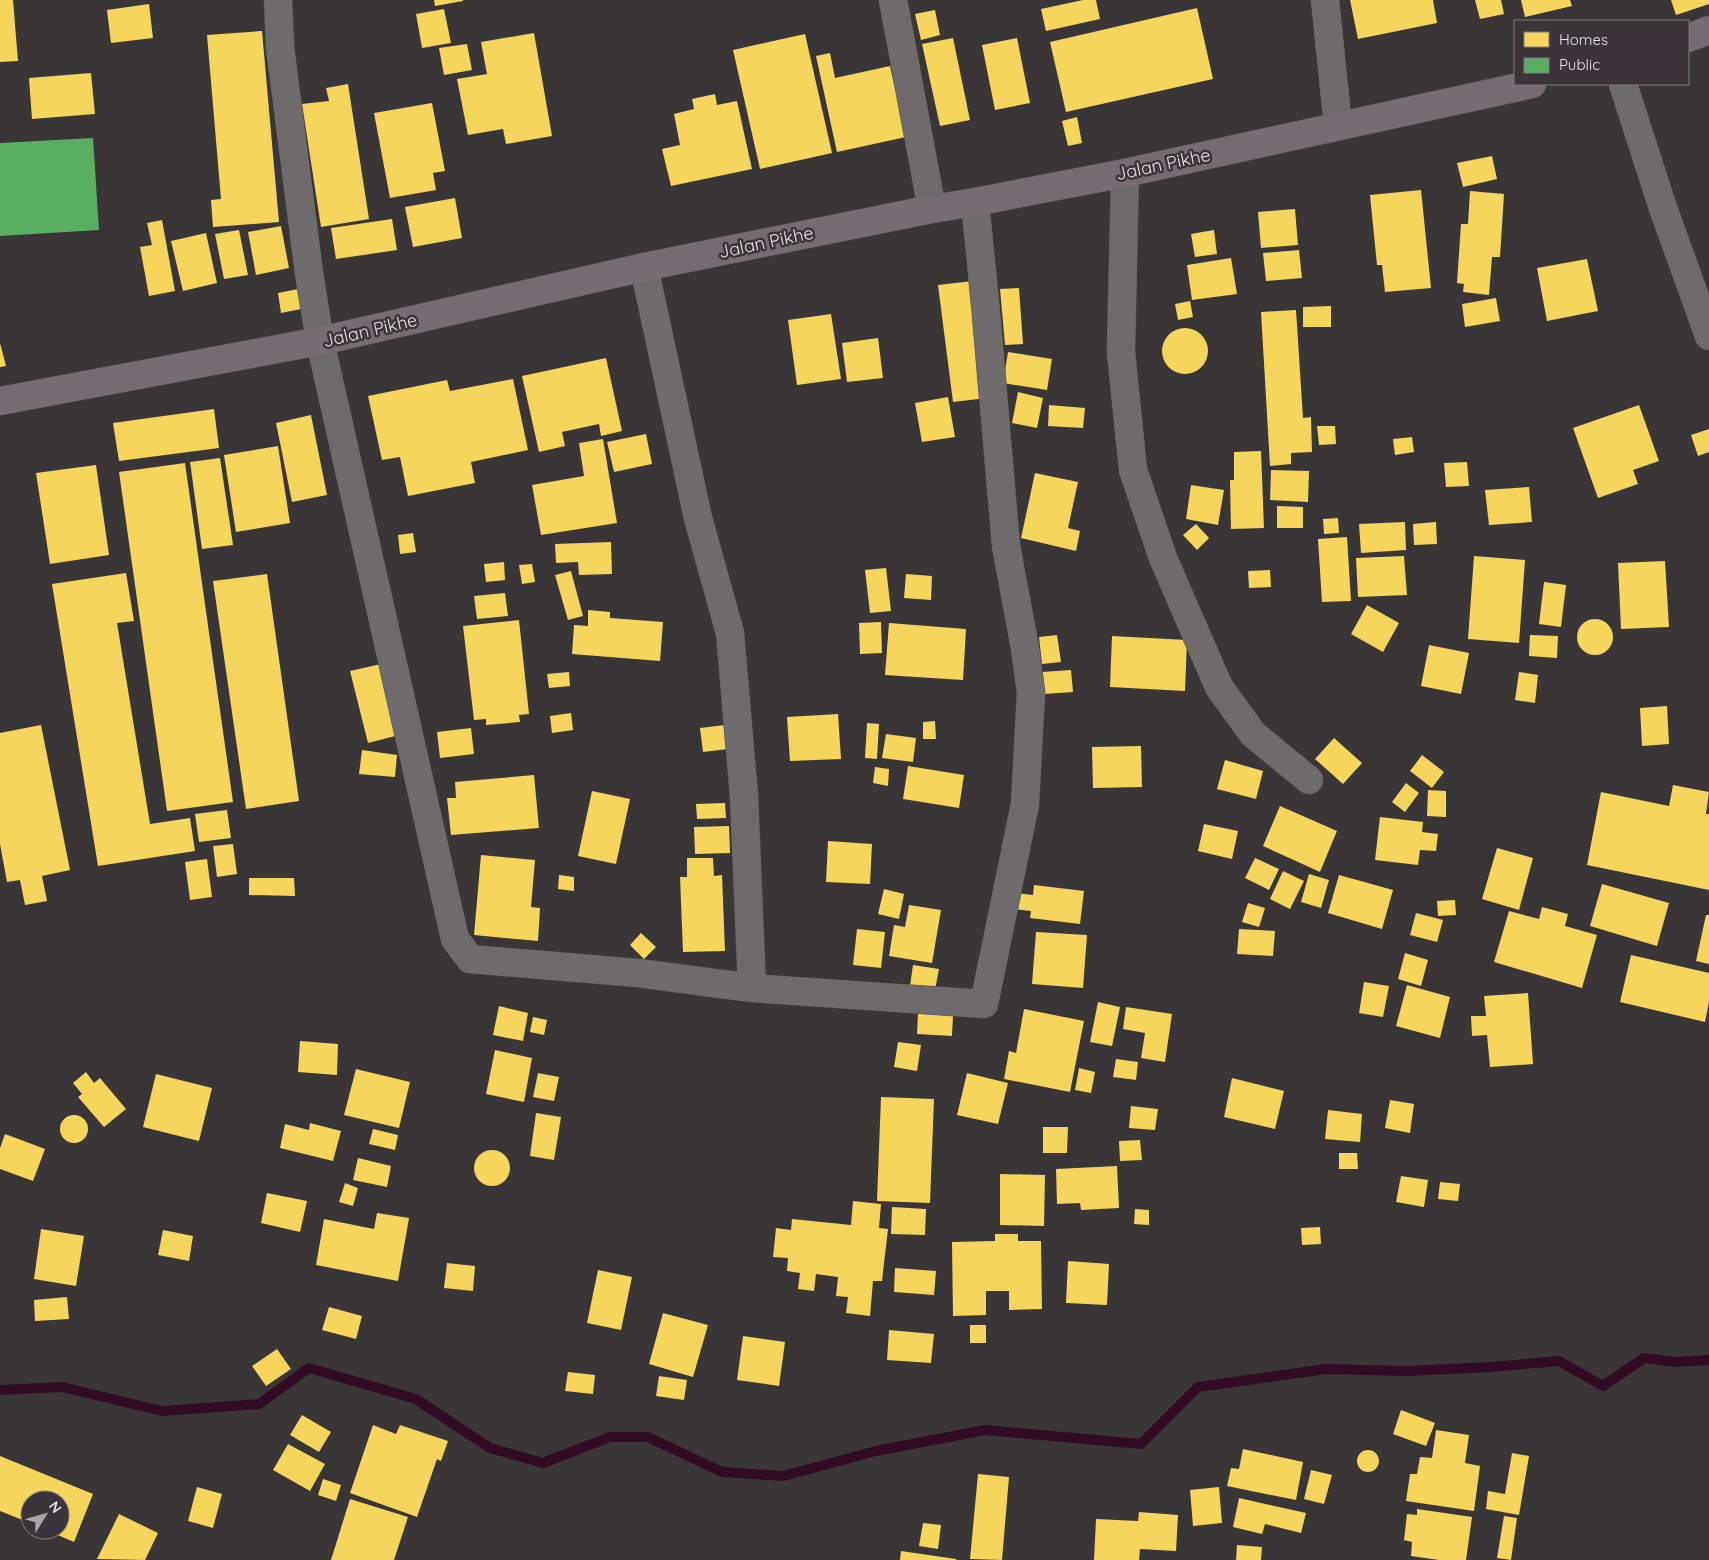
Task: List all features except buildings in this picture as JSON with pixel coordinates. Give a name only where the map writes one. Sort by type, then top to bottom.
[{"type":"highway","points":[[1689,38],[1709,30]]},
{"type":"highway","name":"Jalan Pikhe","points":[[0,401],[320,341],[644,267],[932,209],[1125,173],[1527,85]]},
{"type":"street","points":[[278,0],[280,47],[309,273],[320,341],[455,938],[470,959],[638,973],[752,988],[984,1004],[1025,804],[1031,693],[1025,648],[1006,546],[975,202]]},
{"type":"street","points":[[893,0],[932,209]]},
{"type":"street","points":[[1326,0],[1338,126]]},
{"type":"street","points":[[1623,85],[1662,208],[1709,336]]},
{"type":"street","points":[[1125,173],[1121,352],[1133,470],[1163,558],[1219,687],[1253,734],[1309,780]]},
{"type":"street","points":[[644,267],[698,518],[730,633],[744,796],[752,988]]},
{"type":"waterway","points":[[0,1390],[62,1387],[162,1411],[259,1404],[309,1368],[416,1399],[490,1448],[543,1463],[610,1437],[648,1437],[722,1472],[783,1476],[876,1451],[985,1430],[1141,1444],[1198,1387],[1326,1369],[1407,1371],[1491,1367],[1559,1361],[1603,1386],[1644,1358],[1675,1362],[1709,1360]]}]
